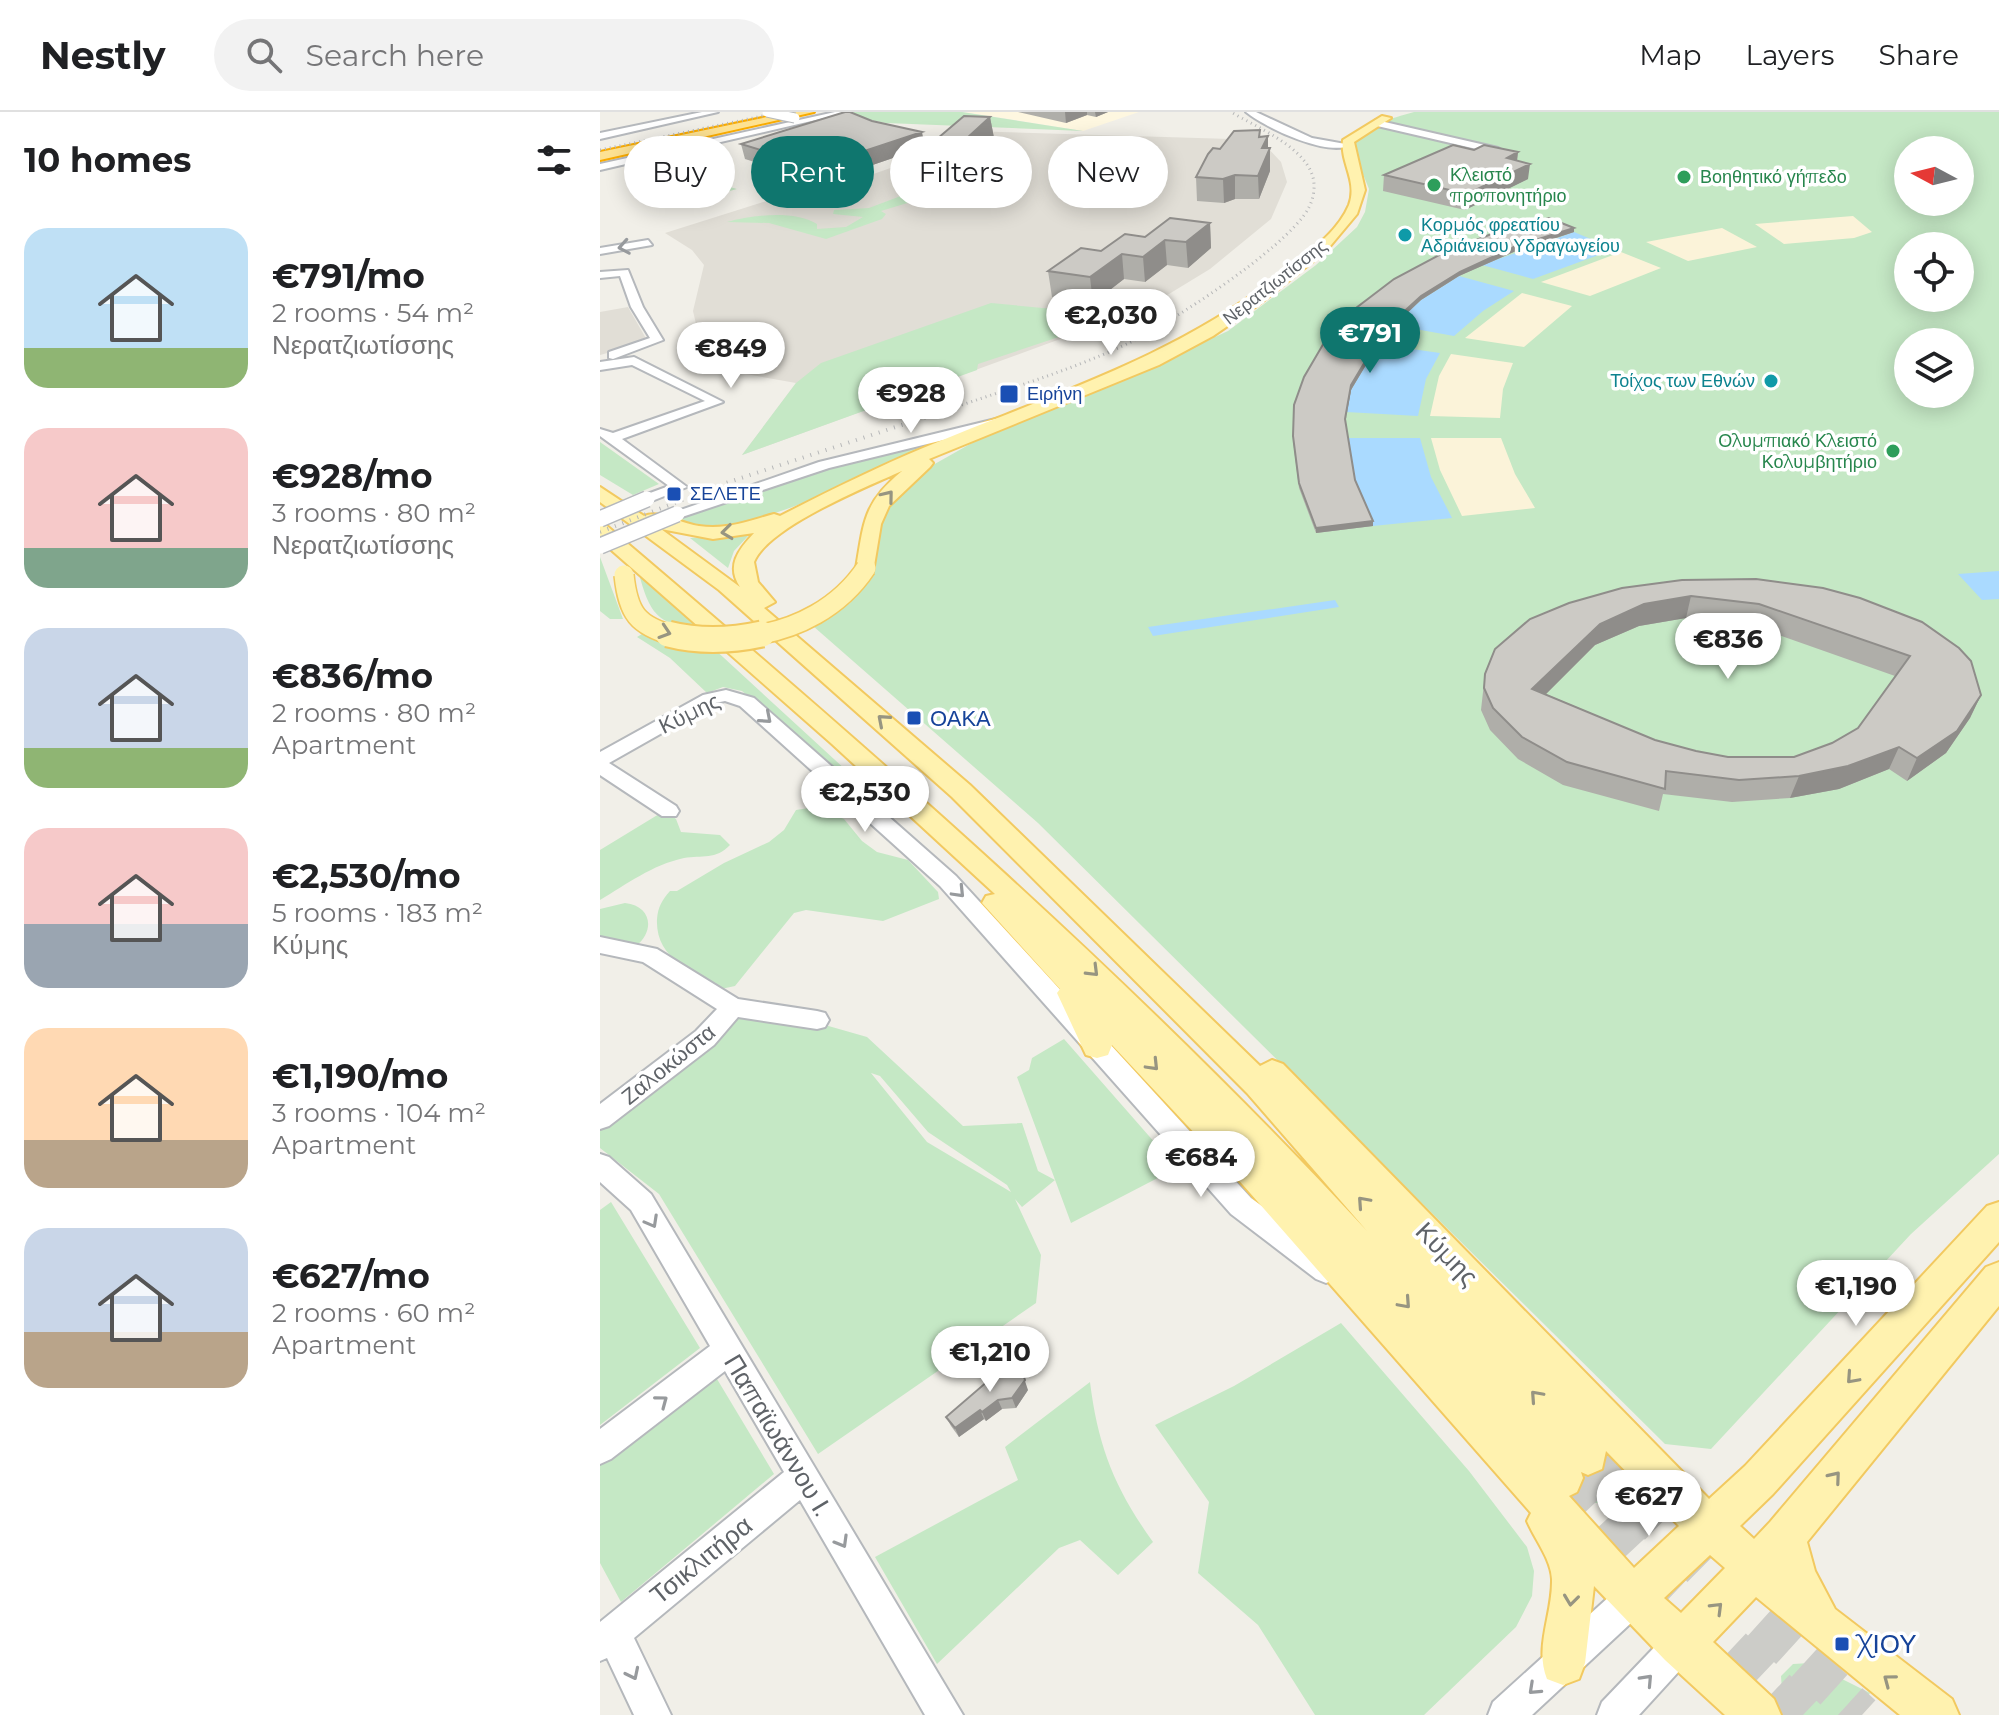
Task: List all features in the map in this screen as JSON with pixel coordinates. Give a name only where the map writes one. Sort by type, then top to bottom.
[{"type":"highway","points":[[600,143],[752,112]]},
{"type":"highway","points":[[600,161],[792,117],[808,116]]},
{"type":"main road","points":[[1337,139],[1402,112]]},
{"type":"main road","points":[[1337,139],[1355,134],[1381,120]]},
{"type":"main road","name":"Νερατζιωτίσσης","points":[[852,487],[1163,356],[1230,319],[1318,252],[1348,219],[1359,197],[1359,177],[1337,139]]},
{"type":"main road","points":[[600,532],[624,575],[629,607],[641,622],[673,636],[710,640],[767,633],[807,620],[847,596],[866,568],[870,526],[888,494],[929,459],[996,424]]},
{"type":"main road","points":[[624,509],[679,530],[718,534],[767,523],[852,487]]},
{"type":"main road","points":[[811,657],[787,623],[746,584],[743,563],[754,544],[771,530],[852,487]]},
{"type":"main road","name":"Κύμης","points":[[600,493],[811,657],[961,791],[1258,1084],[1588,1455]]},
{"type":"main road","name":"Κύμης","points":[[600,532],[825,723],[1073,951],[1228,1105],[1544,1478],[1633,1598],[1758,1715]]},
{"type":"main road","name":"Κύμης","points":[[961,791],[994,811],[1043,851],[1274,1075],[1677,1497],[1755,1571],[1842,1644],[1936,1715]]},
{"type":"main road","name":"Κύμης","points":[[954,841],[964,870],[1255,1175],[1358,1292],[1544,1478]]},
{"type":"main road","points":[[1064,974],[1097,1046]]},
{"type":"main road","points":[[1633,1598],[1759,1480],[1999,1217]]},
{"type":"main road","points":[[1680,1645],[1755,1571],[1994,1296]]},
{"type":"main road","points":[[1544,1478],[1570,1561],[1573,1581],[1563,1663]]},
{"type":"main road","points":[[1785,1537],[1802,1593],[1842,1644]]},
{"type":"street","points":[[600,136],[714,112]]},
{"type":"street","points":[[767,112],[792,117]]},
{"type":"street","points":[[600,161],[808,116],[846,112]]},
{"type":"street","points":[[1250,112],[1290,135],[1337,139]]},
{"type":"street","points":[[1381,120],[1498,151]]},
{"type":"street","points":[[600,123],[630,131]]},
{"type":"street","points":[[600,251],[648,243]]},
{"type":"street","points":[[600,275],[623,272],[655,343],[600,358]]},
{"type":"street","points":[[600,366],[622,360],[639,362],[716,402],[606,434]]},
{"type":"street","name":"Νερατζιωτίσσης","points":[[600,546],[677,514],[824,465],[996,424]]},
{"type":"street","points":[[600,519],[680,487],[606,434]]},
{"type":"street","name":"Κύμης","points":[[600,763],[709,699],[726,695],[747,702],[916,848],[988,922],[1241,1206],[1358,1292]]},
{"type":"street","points":[[600,763],[669,811]]},
{"type":"street","points":[[600,945],[649,955],[733,1007],[817,1020]]},
{"type":"street","name":"Ζαλοκώστα","points":[[600,1118],[705,1038],[733,1007]]},
{"type":"street","name":"Παπαϊωάννου Ι.","points":[[600,1165],[641,1202],[945,1715]]},
{"type":"street","points":[[600,1448],[727,1351]]},
{"type":"street","name":"Τσικλιτήρα","points":[[607,1638],[803,1477]]},
{"type":"street","points":[[1506,1715],[1633,1598]]},
{"type":"street","points":[[607,1638],[653,1715]]},
{"type":"street","points":[[1615,1715],[1680,1645]]},
{"type":"shaded area","points":[[964,112],[1139,112],[1083,131]]},
{"type":"shaded area","points":[[967,131],[1132,136],[1048,136],[1048,208],[1168,208],[1168,137],[1231,139],[1267,147],[1281,162],[1287,182],[1271,219],[1210,269],[1169,294],[1063,338],[742,455],[796,383],[718,369],[705,362],[693,311],[704,265],[692,250],[665,233],[751,206],[874,208],[874,174],[890,168],[890,208],[1032,208],[1032,136],[961,136]]},
{"type":"shaded area","points":[[628,307],[648,342],[600,355],[600,312]]},
{"type":"green space","points":[[854,112],[962,112],[1083,131],[886,123],[845,115]]},
{"type":"green space","points":[[1414,112],[1999,112],[1999,1154],[1911,1234],[1711,1449],[1665,1444],[1038,823],[813,626],[850,603],[869,578],[880,520],[892,497],[917,474],[979,439],[1113,384],[1228,331],[1316,265],[1357,227],[1365,212],[1369,189],[1352,147],[1363,133],[1387,120]]},
{"type":"green space","points":[[890,200],[891,208],[881,211],[886,214],[882,219],[826,239],[769,223],[727,222],[748,217],[785,215],[808,220],[817,224],[817,229],[846,227],[863,217],[833,214],[834,210],[874,206]]},
{"type":"green space","points":[[991,303],[1085,312],[1110,320],[978,364],[977,370],[742,455],[796,383],[821,363]]},
{"type":"green space","points":[[944,437],[847,484],[773,514],[737,523],[704,525],[674,519],[833,467]]},
{"type":"green space","points":[[600,442],[659,484],[633,495],[600,475]]},
{"type":"green space","points":[[750,534],[734,551],[728,568],[690,538]]},
{"type":"green space","points":[[600,557],[623,619],[610,619],[600,611]]},
{"type":"green space","points":[[639,574],[702,631],[676,625],[659,616],[648,600]]},
{"type":"green space","points":[[642,634],[670,643],[711,646],[872,794],[868,796],[742,691],[723,687],[707,693],[670,658],[637,637]]},
{"type":"green space","points":[[815,807],[844,819],[862,841],[877,852],[908,860],[938,892],[939,899],[883,921],[806,910],[794,913],[735,986],[721,989],[677,962],[662,944],[658,933],[658,911],[670,891],[677,891],[724,863],[769,842],[784,830],[796,810]]},
{"type":"green space","points":[[664,811],[676,819],[681,832],[720,835],[730,845],[714,855],[684,858],[661,865],[600,900],[600,850]]},
{"type":"green space","points":[[625,903],[641,909],[648,920],[642,940],[636,946],[600,941],[600,909]]},
{"type":"green space","points":[[743,1013],[818,1023],[867,1037],[963,1126],[1022,1123],[1038,1171],[1055,1180],[1022,1207],[1015,1199],[1041,1255],[1036,1303],[818,1454],[659,1194],[600,1148],[600,1124]],"holes":[[[871,1073],[880,1076],[928,1132],[1007,1185],[1011,1192],[927,1142]]]},
{"type":"green space","points":[[1064,1039],[1177,1168],[1071,1223],[1017,1077],[1029,1070],[1032,1058]]},
{"type":"green space","points":[[611,1202],[700,1348],[600,1425],[600,1210]]},
{"type":"green space","points":[[1341,1323],[1469,1471],[1527,1547],[1534,1571],[1532,1596],[1516,1627],[1424,1715],[1315,1715],[1258,1625],[1198,1573],[1209,1502],[1155,1425],[1234,1386]]},
{"type":"green space","points":[[714,1374],[774,1474],[621,1602],[600,1563],[600,1463]]},
{"type":"green space","points":[[1090,1382],[1098,1427],[1110,1466],[1128,1504],[1153,1542],[1118,1575],[1080,1540],[1059,1548],[937,1664],[875,1557],[1018,1480],[1005,1447]]},
{"type":"green space","points":[[1604,1454],[1615,1477],[1613,1495],[1601,1502],[1590,1503],[1567,1490]]},
{"type":"green space","points":[[1810,1663],[1870,1693],[1856,1715],[1792,1715],[1782,1691],[1781,1676],[1793,1664]]},
{"type":"sand","points":[[1853,216],[1872,232],[1854,238],[1784,244],[1755,224]]},
{"type":"sand","points":[[1722,228],[1757,247],[1688,261],[1646,242]]},
{"type":"sand","points":[[1621,252],[1661,268],[1590,296],[1541,282]]},
{"type":"sand","points":[[1522,293],[1572,306],[1524,347],[1465,338]]},
{"type":"sand","points":[[1451,354],[1513,363],[1503,389],[1500,418],[1430,416],[1439,376]]},
{"type":"sand","points":[[1431,438],[1501,438],[1515,474],[1535,508],[1462,516],[1440,470]]},
{"type":"water","points":[[1574,232],[1615,249],[1533,279],[1482,265]]},
{"type":"water","points":[[1459,276],[1514,291],[1483,311],[1454,336],[1393,325],[1421,300]]},
{"type":"water","points":[[1377,344],[1440,353],[1426,379],[1418,416],[1346,412],[1351,390]]},
{"type":"water","points":[[1346,438],[1420,438],[1431,477],[1452,518],[1373,526],[1355,485]]},
{"type":"water","points":[[1999,571],[1999,599],[1982,600],[1958,574]]},
{"type":"water","points":[[1335,600],[1339,607],[1153,636],[1148,627]]},
{"type":"building","points":[[845,112],[922,132],[910,136],[890,136],[890,143],[874,148],[874,136],[767,136]]},
{"type":"building","points":[[964,116],[990,117],[969,136],[940,136]]},
{"type":"building","points":[[1260,130],[1259,137],[1268,136],[1262,148],[1270,148],[1258,176],[1235,175],[1223,179],[1196,177],[1208,154],[1213,148],[1220,149],[1234,131]]},
{"type":"building","points":[[1453,145],[1474,150],[1484,145],[1518,152],[1507,158],[1530,164],[1467,194],[1384,175]]},
{"type":"building","points":[[1170,218],[1210,223],[1186,242],[1165,240],[1143,257],[1122,254],[1090,277],[1048,271],[1081,248],[1101,251],[1125,234],[1145,237]]},
{"type":"building","points":[[1549,218],[1574,228],[1516,246],[1460,272],[1421,296],[1384,330],[1351,385],[1345,419],[1355,480],[1373,521],[1316,528],[1299,483],[1293,436],[1294,405],[1304,377],[1325,341],[1356,308],[1394,279],[1443,253],[1499,231]]},
{"type":"building","points":[[1756,579],[1823,588],[1860,598],[1922,622],[1959,648],[1971,661],[1981,695],[1957,731],[1917,758],[1899,747],[1848,766],[1799,776],[1739,780],[1666,771],[1665,789],[1567,762],[1522,737],[1493,708],[1484,688],[1485,674],[1495,649],[1530,619],[1569,603],[1622,588],[1682,580]],"holes":[[[1691,596],[1759,604],[1910,656],[1858,728],[1832,743],[1794,757],[1728,757],[1696,751],[1655,740],[1532,689],[1600,624],[1644,604]]]},
{"type":"building","points":[[1013,1363],[1021,1369],[1025,1380],[1012,1398],[998,1400],[955,1428],[946,1417],[988,1381],[994,1368],[1006,1368]]},
{"type":"tunnel","points":[[1588,1455],[1722,1588],[1862,1715]]},
{"type":"tunnel","points":[[1563,1478],[1644,1565],[1803,1715]]},
{"type":"railway","points":[[600,150],[782,112]]},
{"type":"railway","points":[[924,418],[1071,368],[1118,348],[1191,306],[1276,245],[1308,209],[1313,196],[1312,174],[1288,146],[1231,112]]},
{"type":"railway","points":[[600,532],[726,483],[929,416]]},
{"type":"place","name":"Βοηθητικό γήπεδο","points":[[1684,177]]},
{"type":"place","name":"Κλειστό προπονητήριο","points":[[1434,185]]},
{"type":"place","name":"Κορμός φρεατίου Αδριάνειου Υδραγωγείου","points":[[1405,235]]},
{"type":"place","name":"Τοίχος των Εθνών","points":[[1771,381]]},
{"type":"place","name":"Ειρήνη","points":[[1009,394]]},
{"type":"place","name":"Ολυμπιακό Κλειστό Κολυμβητήριο","points":[[1893,451]]},
{"type":"place","name":"ΣΕΛΕΤΕ","points":[[674,494]]},
{"type":"place","name":"ΟΑΚΑ","points":[[914,718]]},
{"type":"place","name":"ΧΙΟΥ","points":[[1842,1644]]}]
